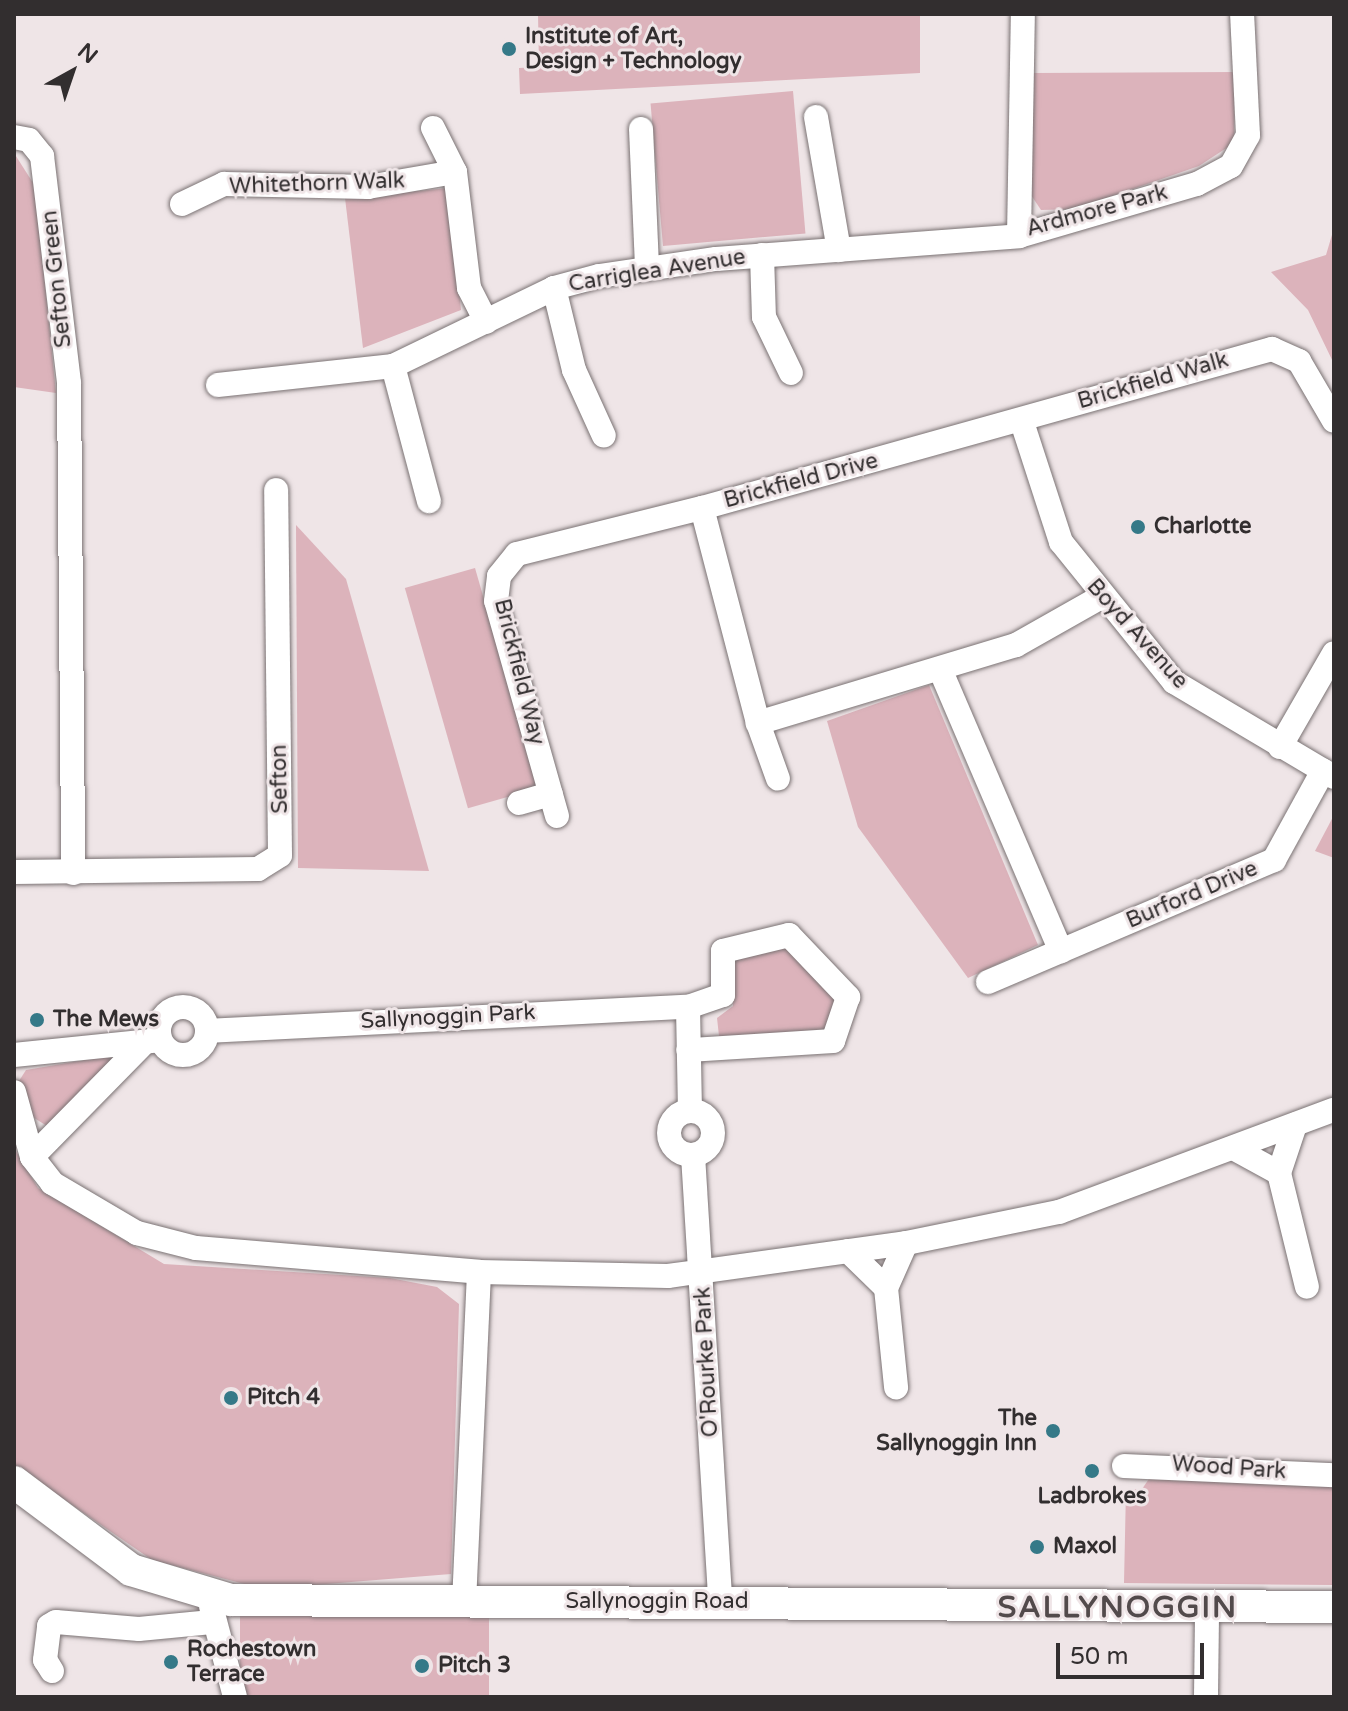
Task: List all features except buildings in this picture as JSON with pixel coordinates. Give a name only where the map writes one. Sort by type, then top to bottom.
[{"type":"street","name":"Ardmore Park","points":[[1023,14],[1019,236],[1197,184],[1231,166],[1248,135],[1242,14]]},
{"type":"street","points":[[816,117],[839,250]]},
{"type":"street","points":[[433,128],[455,172],[469,288],[486,322]]},
{"type":"street","points":[[641,129],[647,269]]},
{"type":"street","name":"Sefton Green","points":[[14,137],[36,145],[45,168],[69,438],[73,873]]},
{"type":"street","name":"Whitethorn Walk","points":[[182,204],[224,184],[368,187],[455,172]]},
{"type":"street","name":"Carriglea Avenue","points":[[218,385],[393,366],[554,288],[647,269],[762,255],[1019,236]]},
{"type":"street","points":[[762,255],[764,317],[791,373]]},
{"type":"street","points":[[554,288],[574,370],[604,436]]},
{"type":"street","name":"Brickfield Walk","points":[[1022,422],[1098,394],[1286,351],[1334,421]]},
{"type":"street","points":[[393,366],[429,501]]},
{"type":"street","name":"Brickfield Drive","points":[[778,779],[758,723],[702,508],[1022,422]]},
{"type":"street","name":"Boyd Avenue","points":[[1022,422],[1044,507],[1101,597],[1174,682],[1329,774]]},
{"type":"street","name":"Sefton","points":[[14,872],[258,869],[280,855],[276,490]]},
{"type":"street","name":"Brickfield Way","points":[[519,803],[554,805],[496,601],[499,576],[517,554],[702,508]]},
{"type":"street","points":[[758,723],[1016,645],[1101,597]]},
{"type":"street","points":[[1280,747],[1334,653]]},
{"type":"street","points":[[940,669],[1061,951]]},
{"type":"street","name":"Burford Drive","points":[[988,982],[1274,860],[1329,774]]},
{"type":"street","name":"Sallynoggin Park","points":[[208,1031],[688,1007],[723,995],[723,951],[789,935],[848,997],[833,1041],[688,1050]]},
{"type":"street","points":[[14,1055],[152,1041],[186,1055],[200,1048],[208,1031],[199,1012],[176,1007],[163,1016],[152,1041],[32,1157]]},
{"type":"street","points":[[14,1092],[32,1157],[84,1208],[167,1241],[479,1272],[668,1276],[702,1268],[693,1155],[676,1149],[669,1134],[677,1116],[690,1111],[688,1007]]},
{"type":"street","name":"O'Rourke Park","points":[[720,1602],[702,1268],[906,1243],[1059,1212],[1334,1110]]},
{"type":"street","points":[[1295,1125],[1279,1173],[1307,1287]]},
{"type":"street","points":[[1235,1149],[1279,1173]]},
{"type":"street","points":[[896,1387],[886,1288],[906,1243]]},
{"type":"street","points":[[848,1251],[886,1288]]},
{"type":"street","points":[[464,1603],[479,1272]]},
{"type":"street","name":"Wood Park","points":[[1124,1466],[1334,1475]]},
{"type":"street","name":"Sallynoggin Road","points":[[14,1482],[131,1570],[212,1609],[464,1603],[720,1602],[1207,1609],[1334,1607]]},
{"type":"street","points":[[52,1671],[45,1660],[49,1626],[56,1622],[139,1629],[212,1609],[235,1697]]},
{"type":"street","points":[[1206,1697],[1207,1609]]},
{"type":"shaded area","points":[[538,14],[920,14],[920,73],[520,94],[519,68],[539,67]]},
{"type":"shaded area","points":[[1235,72],[1234,143],[1199,166],[1075,209],[1041,210],[1031,195],[1034,73]]},
{"type":"shaded area","points":[[793,91],[805,233],[663,246],[651,103]]},
{"type":"shaded area","points":[[14,153],[35,186],[56,393],[14,387]]},
{"type":"shaded area","points":[[449,188],[461,310],[363,348],[345,198]]},
{"type":"shaded area","points":[[1334,228],[1334,364],[1308,310],[1271,272],[1326,255]]},
{"type":"shaded area","points":[[296,525],[346,579],[429,871],[298,868]]},
{"type":"shaded area","points":[[475,568],[538,788],[468,808],[405,588]]},
{"type":"shaded area","points":[[929,685],[1038,945],[968,978],[858,827],[827,721]]},
{"type":"shaded area","points":[[1334,815],[1334,858],[1315,851]]},
{"type":"shaded area","points":[[782,942],[838,999],[823,1034],[719,1036],[717,1018],[733,1006],[733,961]]},
{"type":"shaded area","points":[[126,1053],[47,1126],[31,1116],[19,1081],[26,1070]]},
{"type":"shaded area","points":[[14,1148],[38,1188],[164,1264],[390,1278],[437,1287],[459,1304],[451,1574],[264,1589],[152,1560],[14,1465]]},
{"type":"shaded area","points":[[1151,1476],[1334,1483],[1334,1585],[1124,1583],[1126,1489],[1142,1489]]},
{"type":"shaded area","points":[[240,1613],[489,1613],[489,1697],[240,1697]]},
{"type":"place","name":"Institute of Art, Design + Technology","points":[[509,49]]},
{"type":"place","name":"Charlotte","points":[[1138,527]]},
{"type":"place","name":"The Mews","points":[[37,1020]]},
{"type":"place","name":"Pitch 4","points":[[231,1398]]},
{"type":"place","name":"The Sallynoggin Inn","points":[[1053,1431]]},
{"type":"place","name":"Ladbrokes","points":[[1092,1471]]},
{"type":"place","name":"Maxol","points":[[1037,1547]]},
{"type":"place","name":"Rochestown Terrace","points":[[171,1662]]},
{"type":"place","name":"Pitch 3","points":[[422,1666]]},
{"type":"district","name":"SALLYNOGGIN","points":[[1118,1608]]}]
